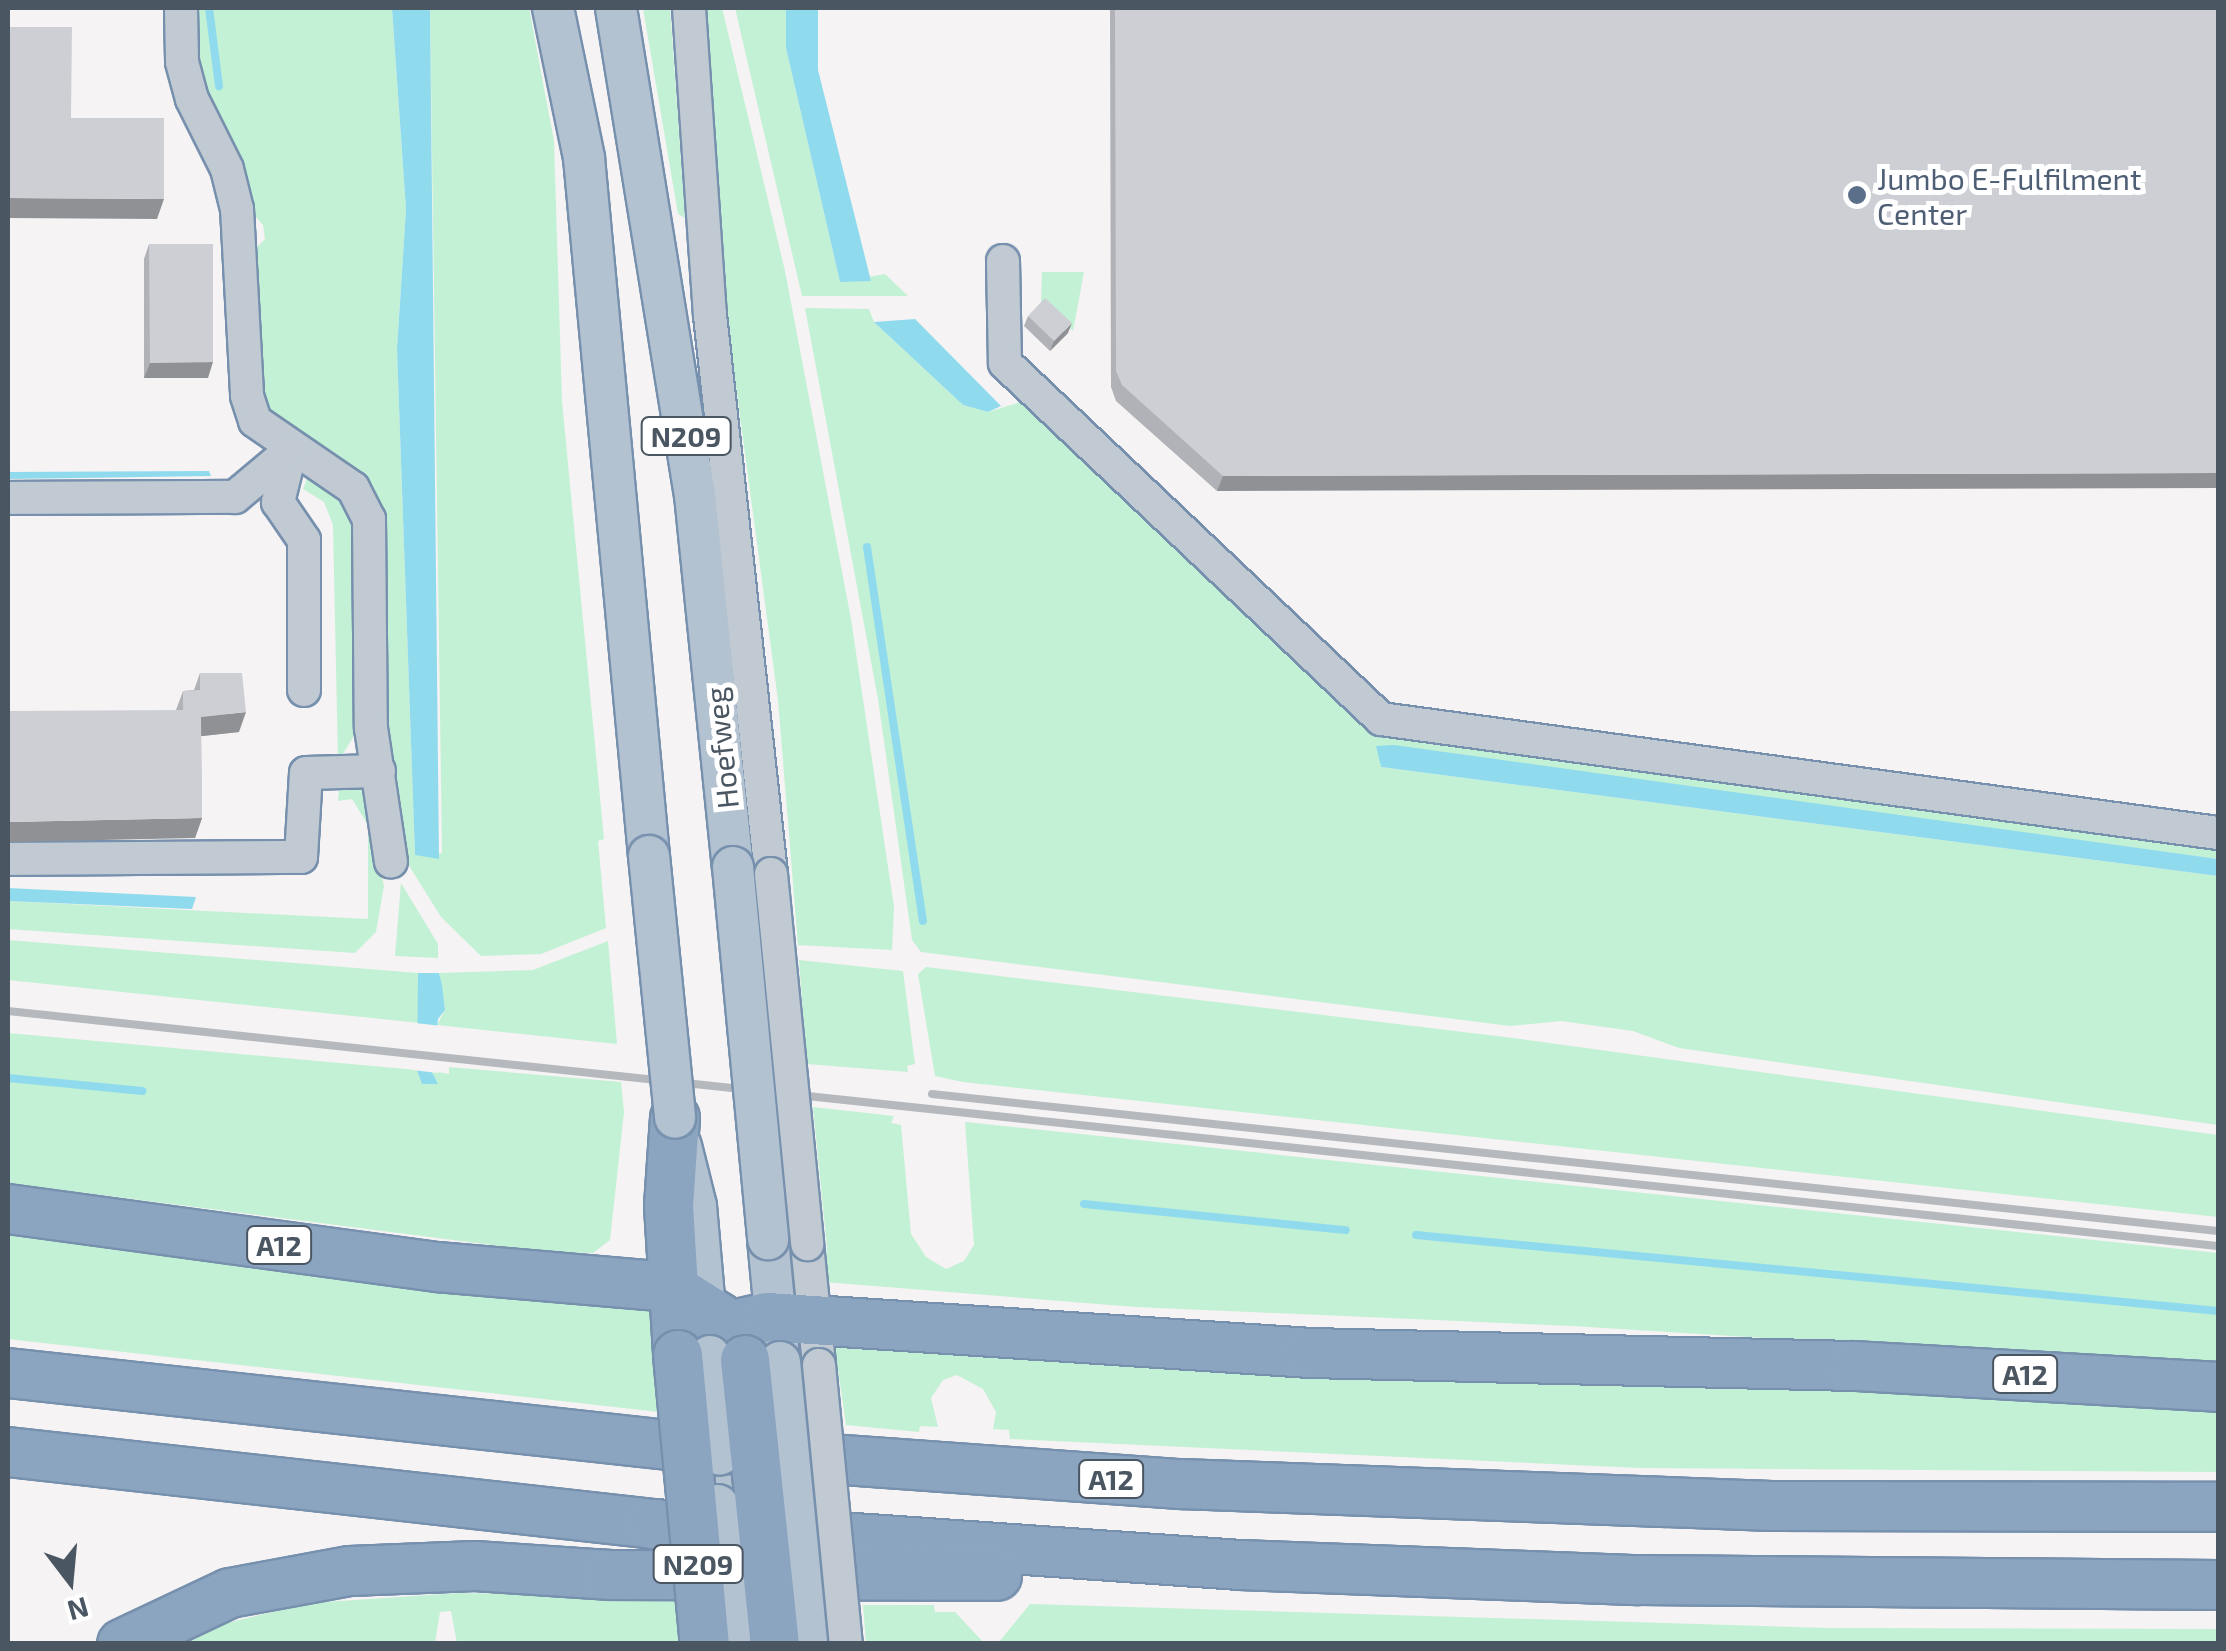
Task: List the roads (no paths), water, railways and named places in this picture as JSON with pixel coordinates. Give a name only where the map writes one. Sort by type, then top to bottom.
[{"type":"highway","name":"N209","points":[[675,1118],[671,1230],[740,1337],[775,1644]]},
{"type":"highway","name":"A12","points":[[8,1209],[604,1283],[740,1337],[1896,1367],[2218,1387]]},
{"type":"highway","name":"N209","points":[[604,1283],[671,1230]]},
{"type":"highway","name":"N209","points":[[705,1644],[740,1337]]},
{"type":"highway","name":"A12","points":[[8,1373],[712,1450],[1181,1484],[1714,1504],[2218,1507]]},
{"type":"highway","points":[[8,1452],[654,1524],[1240,1565],[1638,1580],[2218,1585]]},
{"type":"highway","points":[[122,1644],[230,1593],[350,1570],[474,1566],[908,1580],[1240,1565]]},
{"type":"main road","name":"N209","points":[[553,8],[584,158],[675,1118]]},
{"type":"main road","name":"Hoefweg","points":[[616,8],[752,871],[787,1242],[740,1337],[719,1486],[732,1644]]},
{"type":"main road","name":"Hoefweg","points":[[740,1337],[812,1494]]},
{"type":"main road","name":"N209","points":[[807,1644],[812,1494]]},
{"type":"street","points":[[181,8],[187,81],[238,209],[247,396],[255,420],[291,450],[353,488],[369,519],[371,728],[392,862]]},
{"type":"street","name":"Hoefweg","points":[[689,8],[752,871]]},
{"type":"street","points":[[1002,261],[1005,363],[1381,719],[2218,833]]},
{"type":"street","points":[[8,498],[236,497],[291,450]]},
{"type":"street","points":[[291,450],[278,502],[304,540],[304,690]]},
{"type":"street","points":[[8,859],[301,857],[306,773],[379,771]]},
{"type":"street","points":[[812,1494],[846,1644]]},
{"type":"water","points":[[392,8],[430,8],[439,859],[415,855],[397,349],[406,209]]},
{"type":"water","points":[[786,8],[818,8],[818,70],[871,281],[840,282],[786,48]]},
{"type":"water","points":[[915,319],[1001,406],[988,412],[963,405],[874,322]]},
{"type":"water","points":[[209,471],[211,476],[8,479],[8,472]]},
{"type":"water","points":[[1394,745],[2218,859],[2218,876],[1381,767],[1376,746]]},
{"type":"water","points":[[8,888],[196,897],[192,909],[8,901]]},
{"type":"water","points":[[418,973],[439,973],[442,985],[445,1010],[438,1019],[432,1072],[438,1084],[422,1084],[417,1070]]},
{"type":"waterway","points":[[209,8],[219,86]]},
{"type":"waterway","points":[[867,547],[923,921]]},
{"type":"waterway","points":[[8,1078],[142,1091]]},
{"type":"waterway","points":[[1084,1204],[1346,1230]]},
{"type":"waterway","points":[[1416,1235],[2218,1311]]},
{"type":"railway","points":[[8,1011],[2218,1246]]},
{"type":"railway","points":[[932,1094],[2218,1231]]},
{"type":"place","name":"Jumbo E-Fulfilment Center","points":[[1857,195]]}]
